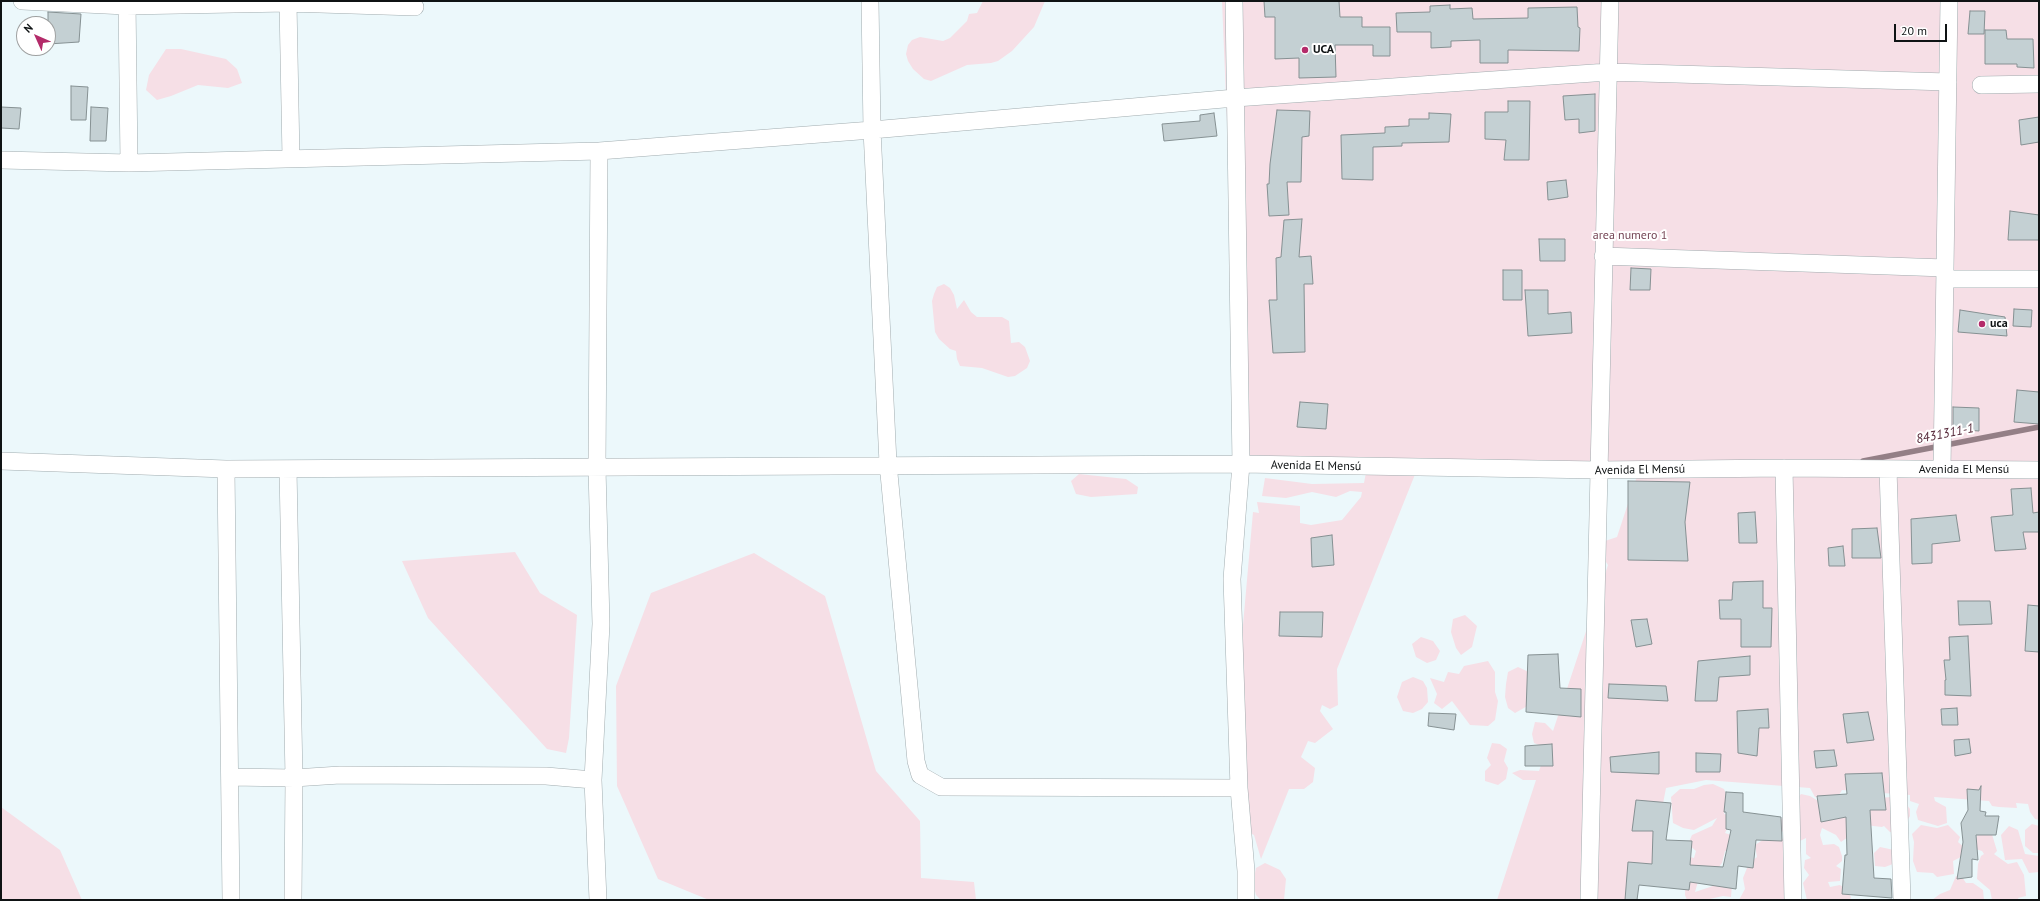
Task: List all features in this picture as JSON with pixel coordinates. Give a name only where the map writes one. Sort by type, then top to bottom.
[{"type":"street","points":[[22,1],[126,4],[288,3],[415,7]]},
{"type":"street","points":[[870,1],[872,130],[888,467],[916,761],[920,775],[941,787],[1239,788]]},
{"type":"street","points":[[1234,1],[1241,464],[1232,579],[1239,788],[1246,871],[1246,900]]},
{"type":"street","points":[[1589,900],[1610,1]]},
{"type":"street","points":[[1942,469],[1949,1]]},
{"type":"street","points":[[288,3],[291,158]]},
{"type":"street","points":[[126,4],[129,163]]},
{"type":"street","points":[[1,160],[129,163],[599,151],[872,130],[1235,98],[1608,72],[1948,82]]},
{"type":"street","points":[[1982,85],[2039,84]]},
{"type":"street","points":[[598,900],[593,780],[601,624],[597,468],[599,151]]},
{"type":"street","points":[[1603,256],[2039,279]]},
{"type":"street","name":"Avenida El Mensú","points":[[1,461],[226,469],[888,467],[1241,464],[1598,470],[1784,468],[2039,470]]},
{"type":"street","points":[[1784,468],[1793,900]]},
{"type":"street","points":[[226,469],[231,900]]},
{"type":"street","points":[[288,469],[294,778],[293,900]]},
{"type":"street","points":[[1888,469],[1902,900]]},
{"type":"street","points":[[230,777],[294,778],[340,775],[530,776],[593,780]]},
{"type":"green space","points":[[983,1],[1045,1],[1034,27],[1012,51],[998,61],[967,65],[931,81],[924,79],[913,69],[908,61],[906,54],[908,45],[912,40],[920,37],[943,41],[950,38],[967,21],[969,14],[977,13]]},
{"type":"green space","name":"area numero 1","points":[[1222,1],[2039,1],[2039,820],[2035,819],[2030,812],[2028,804],[2016,803],[2017,808],[1999,807],[1992,806],[1989,801],[1934,797],[1935,801],[1946,807],[1947,823],[1938,826],[1918,820],[1916,812],[1919,804],[1910,801],[1910,795],[1842,790],[1839,795],[1828,799],[1815,797],[1810,788],[1706,780],[1666,788],[1662,809],[1664,854],[1625,900],[1497,900],[1536,780],[1523,780],[1512,773],[1520,770],[1539,771],[1547,748],[1534,743],[1532,734],[1535,722],[1545,723],[1553,731],[1608,565],[1604,559],[1605,541],[1617,537],[1639,470],[1418,467],[1337,669],[1338,705],[1330,709],[1322,705],[1320,711],[1333,729],[1315,743],[1308,741],[1301,757],[1315,768],[1313,782],[1304,789],[1289,789],[1261,859],[1254,835],[1246,831],[1246,823],[1250,819],[1235,762],[1240,659],[1253,512],[1259,513],[1257,502],[1300,506],[1300,523],[1311,525],[1342,520],[1361,497],[1362,492],[1350,491],[1336,497],[1312,492],[1286,498],[1262,496],[1265,478],[1312,484],[1364,483],[1367,467],[1241,464]]},
{"type":"green space","points":[[166,49],[181,49],[226,59],[237,69],[242,83],[228,88],[198,85],[157,100],[146,90],[149,75]]},
{"type":"green space","points":[[944,284],[950,288],[954,295],[957,309],[964,300],[971,312],[977,317],[1002,317],[1009,321],[1011,343],[1019,342],[1025,347],[1030,361],[1027,368],[1015,376],[1008,377],[982,368],[960,366],[956,351],[950,349],[939,339],[935,332],[932,301],[937,287]]},
{"type":"green space","points":[[1079,474],[1126,479],[1138,487],[1137,494],[1091,497],[1076,494],[1071,481]]},
{"type":"green space","points":[[515,552],[540,593],[577,615],[569,738],[566,753],[547,749],[428,618],[402,561]]},
{"type":"green space","points":[[754,553],[825,596],[876,771],[920,821],[921,878],[974,882],[976,900],[709,900],[658,879],[617,786],[616,686],[651,593]]},
{"type":"green space","points":[[1465,615],[1477,626],[1472,647],[1461,655],[1456,648],[1451,632],[1453,619]]},
{"type":"green space","points":[[1421,637],[1433,641],[1440,651],[1436,660],[1427,663],[1416,657],[1412,644]]},
{"type":"green space","points":[[1488,661],[1495,672],[1495,692],[1498,701],[1495,720],[1488,726],[1470,725],[1452,701],[1442,709],[1434,703],[1437,694],[1430,678],[1444,682],[1448,672],[1459,674],[1464,666]]},
{"type":"green space","points":[[1518,667],[1533,674],[1531,704],[1515,713],[1508,708],[1505,697],[1508,672]]},
{"type":"green space","points":[[1413,677],[1423,681],[1427,688],[1428,702],[1422,709],[1413,713],[1403,711],[1397,697],[1402,682]]},
{"type":"green space","points":[[1492,743],[1500,744],[1507,749],[1504,761],[1508,768],[1506,779],[1498,785],[1485,781],[1485,771],[1491,765],[1487,758]]},
{"type":"green space","points":[[1713,784],[1724,789],[1728,799],[1724,814],[1730,815],[1729,825],[1725,833],[1731,835],[1732,851],[1725,851],[1722,863],[1716,871],[1699,878],[1695,892],[1722,883],[1732,885],[1731,897],[1723,896],[1705,900],[1687,900],[1685,895],[1686,856],[1694,858],[1696,851],[1688,844],[1692,835],[1712,826],[1717,818],[1694,830],[1683,828],[1673,823],[1671,797],[1680,789],[1694,789],[1704,785]]},
{"type":"green space","points":[[1801,794],[1810,796],[1820,802],[1892,797],[1905,802],[1910,809],[1910,816],[1904,826],[1897,832],[1890,832],[1884,826],[1865,825],[1841,842],[1836,835],[1822,828],[1820,835],[1823,845],[1834,844],[1839,847],[1842,856],[1842,861],[1836,866],[1841,869],[1840,881],[1828,882],[1830,887],[1840,885],[1847,890],[1851,897],[1850,900],[1807,900],[1803,883],[1809,875],[1804,868],[1805,860],[1811,858],[1806,854],[1806,838],[1800,841],[1787,838],[1780,828],[1780,821]]},
{"type":"green space","points":[[1,807],[60,850],[82,900],[1,900]]},
{"type":"green space","points":[[2032,824],[2039,826],[2039,853],[2033,853],[2025,846],[2025,830]]},
{"type":"green space","points":[[1921,825],[1937,828],[1948,825],[1960,837],[1958,842],[1966,849],[1965,855],[1953,861],[1954,874],[1937,877],[1933,873],[1917,872],[1913,861],[1914,842],[1912,834]]},
{"type":"green space","points":[[2009,826],[2018,830],[2025,854],[2039,856],[2039,872],[2029,873],[2022,859],[2005,860],[2001,835]]},
{"type":"green space","points":[[1974,831],[1976,838],[1980,831],[1991,831],[1997,851],[1994,854],[2008,864],[2017,862],[2024,875],[2026,896],[2018,898],[2019,900],[1992,900],[1990,890],[1977,879],[1978,864],[1981,856],[1984,854],[1982,851],[1972,848]]},
{"type":"green space","points":[[1769,836],[1779,836],[1789,844],[1785,900],[1739,900],[1745,889],[1743,878],[1749,863],[1757,857],[1755,845]]},
{"type":"green space","points":[[1880,847],[1894,850],[1893,864],[1885,867],[1875,866],[1874,853]]},
{"type":"green space","points":[[1265,863],[1280,870],[1286,879],[1284,900],[1261,900],[1256,895],[1253,883],[1256,868]]},
{"type":"green space","points":[[1956,876],[1962,877],[1966,883],[1973,883],[1983,890],[1984,900],[1932,900],[1940,894],[1950,890]]},
{"type":"building","points":[[1264,1],[1339,1],[1340,17],[1362,17],[1362,27],[1390,27],[1390,56],[1373,56],[1373,45],[1335,45],[1336,77],[1299,78],[1299,58],[1275,59],[1275,17],[1265,17]]},
{"type":"building","points":[[1450,5],[1450,9],[1472,8],[1473,19],[1528,18],[1528,8],[1577,7],[1578,27],[1580,28],[1579,51],[1508,50],[1508,63],[1480,63],[1480,40],[1451,41],[1451,47],[1431,48],[1431,32],[1397,32],[1396,13],[1430,12],[1430,6]]},
{"type":"building","points":[[1970,11],[1985,11],[1984,34],[1968,34]]},
{"type":"building","points":[[48,12],[81,14],[79,42],[56,43],[56,16],[48,16]]},
{"type":"building","points":[[1985,30],[2006,30],[2007,39],[2033,39],[2034,68],[2017,67],[2017,64],[1985,64]]},
{"type":"building","points":[[71,86],[88,87],[86,120],[71,120]]},
{"type":"building","points":[[1595,94],[1595,131],[1579,133],[1579,119],[1565,120],[1563,96]]},
{"type":"building","points":[[1508,101],[1530,101],[1529,160],[1504,160],[1506,140],[1485,139],[1485,112],[1508,112]]},
{"type":"building","points":[[1,107],[21,108],[19,129],[1,128]]},
{"type":"building","points":[[91,107],[108,108],[106,141],[90,141]]},
{"type":"building","points":[[1277,110],[1310,111],[1309,136],[1302,137],[1301,182],[1287,182],[1289,215],[1269,216],[1267,184],[1269,184]]},
{"type":"building","points":[[1214,113],[1217,136],[1164,141],[1162,124],[1200,121],[1200,115]]},
{"type":"building","points":[[1429,113],[1451,114],[1449,142],[1402,143],[1402,146],[1373,147],[1373,180],[1342,179],[1341,135],[1385,133],[1385,127],[1409,126],[1409,119],[1429,119]]},
{"type":"building","points":[[2039,117],[2039,142],[2021,145],[2019,120]]},
{"type":"building","points":[[1566,180],[1568,197],[1548,200],[1547,182]]},
{"type":"building","points":[[2010,211],[2039,215],[2039,240],[2008,240]]},
{"type":"building","points":[[1302,219],[1299,257],[1311,256],[1313,284],[1304,284],[1305,352],[1273,353],[1269,300],[1277,300],[1276,258],[1281,257],[1284,220]]},
{"type":"building","points":[[1539,239],[1565,239],[1565,261],[1540,261]]},
{"type":"building","points":[[1631,268],[1651,269],[1650,290],[1630,290]]},
{"type":"building","points":[[1503,270],[1522,270],[1522,300],[1503,300]]},
{"type":"building","points":[[1525,290],[1548,290],[1548,314],[1571,312],[1572,333],[1528,336]]},
{"type":"building","name":"uca","points":[[2014,309],[2032,310],[2031,327],[2013,326]]},
{"type":"building","name":"uca","points":[[1960,310],[2005,317],[2007,336],[1958,332]]},
{"type":"building","points":[[2017,390],[2039,392],[2039,424],[2014,422]]},
{"type":"building","points":[[1300,402],[1328,404],[1326,429],[1297,427]]},
{"type":"building","points":[[1953,407],[1979,408],[1979,431],[1953,429]]},
{"type":"building","points":[[1628,481],[1690,482],[1685,522],[1688,561],[1628,560]]},
{"type":"building","points":[[2031,488],[2033,513],[2039,512],[2039,532],[2023,532],[2026,549],[1995,551],[1991,517],[2013,515],[2011,489]]},
{"type":"building","points":[[1755,512],[1757,543],[1739,543],[1738,513]]},
{"type":"building","points":[[1956,515],[1960,541],[1932,544],[1932,563],[1912,564],[1911,519]]},
{"type":"building","points":[[1877,528],[1881,558],[1852,558],[1852,529]]},
{"type":"building","points":[[1332,535],[1334,565],[1312,567],[1311,538]]},
{"type":"building","points":[[1843,546],[1845,566],[1829,566],[1828,548]]},
{"type":"building","points":[[1763,581],[1763,608],[1772,608],[1771,647],[1741,647],[1741,619],[1720,619],[1719,600],[1732,600],[1733,582]]},
{"type":"building","points":[[1958,601],[1990,601],[1992,624],[1959,625]]},
{"type":"building","points":[[2028,605],[2039,606],[2039,652],[2025,651]]},
{"type":"building","points":[[1280,612],[1323,612],[1322,637],[1279,636]]},
{"type":"building","points":[[1647,619],[1652,644],[1636,647],[1631,620]]},
{"type":"building","points":[[1968,636],[1971,696],[1945,695],[1946,680],[1944,660],[1950,660],[1949,637]]},
{"type":"building","points":[[1558,654],[1560,688],[1581,689],[1581,717],[1526,712],[1528,655]]},
{"type":"building","points":[[1750,656],[1750,675],[1719,677],[1717,701],[1695,701],[1698,661]]},
{"type":"building","points":[[1609,684],[1666,686],[1668,701],[1608,698]]},
{"type":"building","points":[[1957,708],[1958,725],[1942,725],[1941,709]]},
{"type":"building","points":[[1768,709],[1769,728],[1759,728],[1757,756],[1738,753],[1737,711]]},
{"type":"building","points":[[1868,712],[1874,740],[1847,743],[1843,714]]},
{"type":"building","points":[[1429,713],[1456,714],[1454,730],[1428,726]]},
{"type":"building","points":[[1969,739],[1971,753],[1955,756],[1954,740]]},
{"type":"building","points":[[1552,744],[1553,766],[1525,766],[1525,746]]},
{"type":"building","points":[[1834,750],[1837,766],[1816,768],[1814,751]]},
{"type":"building","points":[[1659,752],[1659,774],[1611,772],[1610,757]]},
{"type":"building","points":[[1696,753],[1721,754],[1720,772],[1696,772]]},
{"type":"building","points":[[1882,773],[1886,810],[1870,810],[1874,878],[1891,879],[1892,898],[1842,894],[1845,855],[1847,855],[1846,817],[1821,822],[1817,796],[1847,794],[1845,774]]},
{"type":"building","points":[[1981,786],[1980,811],[1986,812],[1985,816],[1999,816],[1996,835],[1976,835],[1978,860],[1972,859],[1972,877],[1957,879],[1963,842],[1961,823],[1968,810],[1967,789],[1979,790]]},
{"type":"building","points":[[1726,792],[1743,793],[1743,812],[1781,817],[1782,841],[1756,840],[1753,868],[1738,866],[1736,889],[1690,882],[1689,890],[1639,885],[1637,900],[1625,900],[1628,862],[1652,864],[1653,831],[1632,831],[1636,800],[1671,803],[1666,840],[1692,841],[1690,865],[1723,867],[1731,830],[1726,829],[1726,812],[1724,812]]},
{"type":"waterway","name":"8431311-1","points":[[1863,461],[2039,427]]},
{"type":"place","name":"UCA","points":[[1305,50]]},
{"type":"place","name":"uca","points":[[1982,324]]}]
